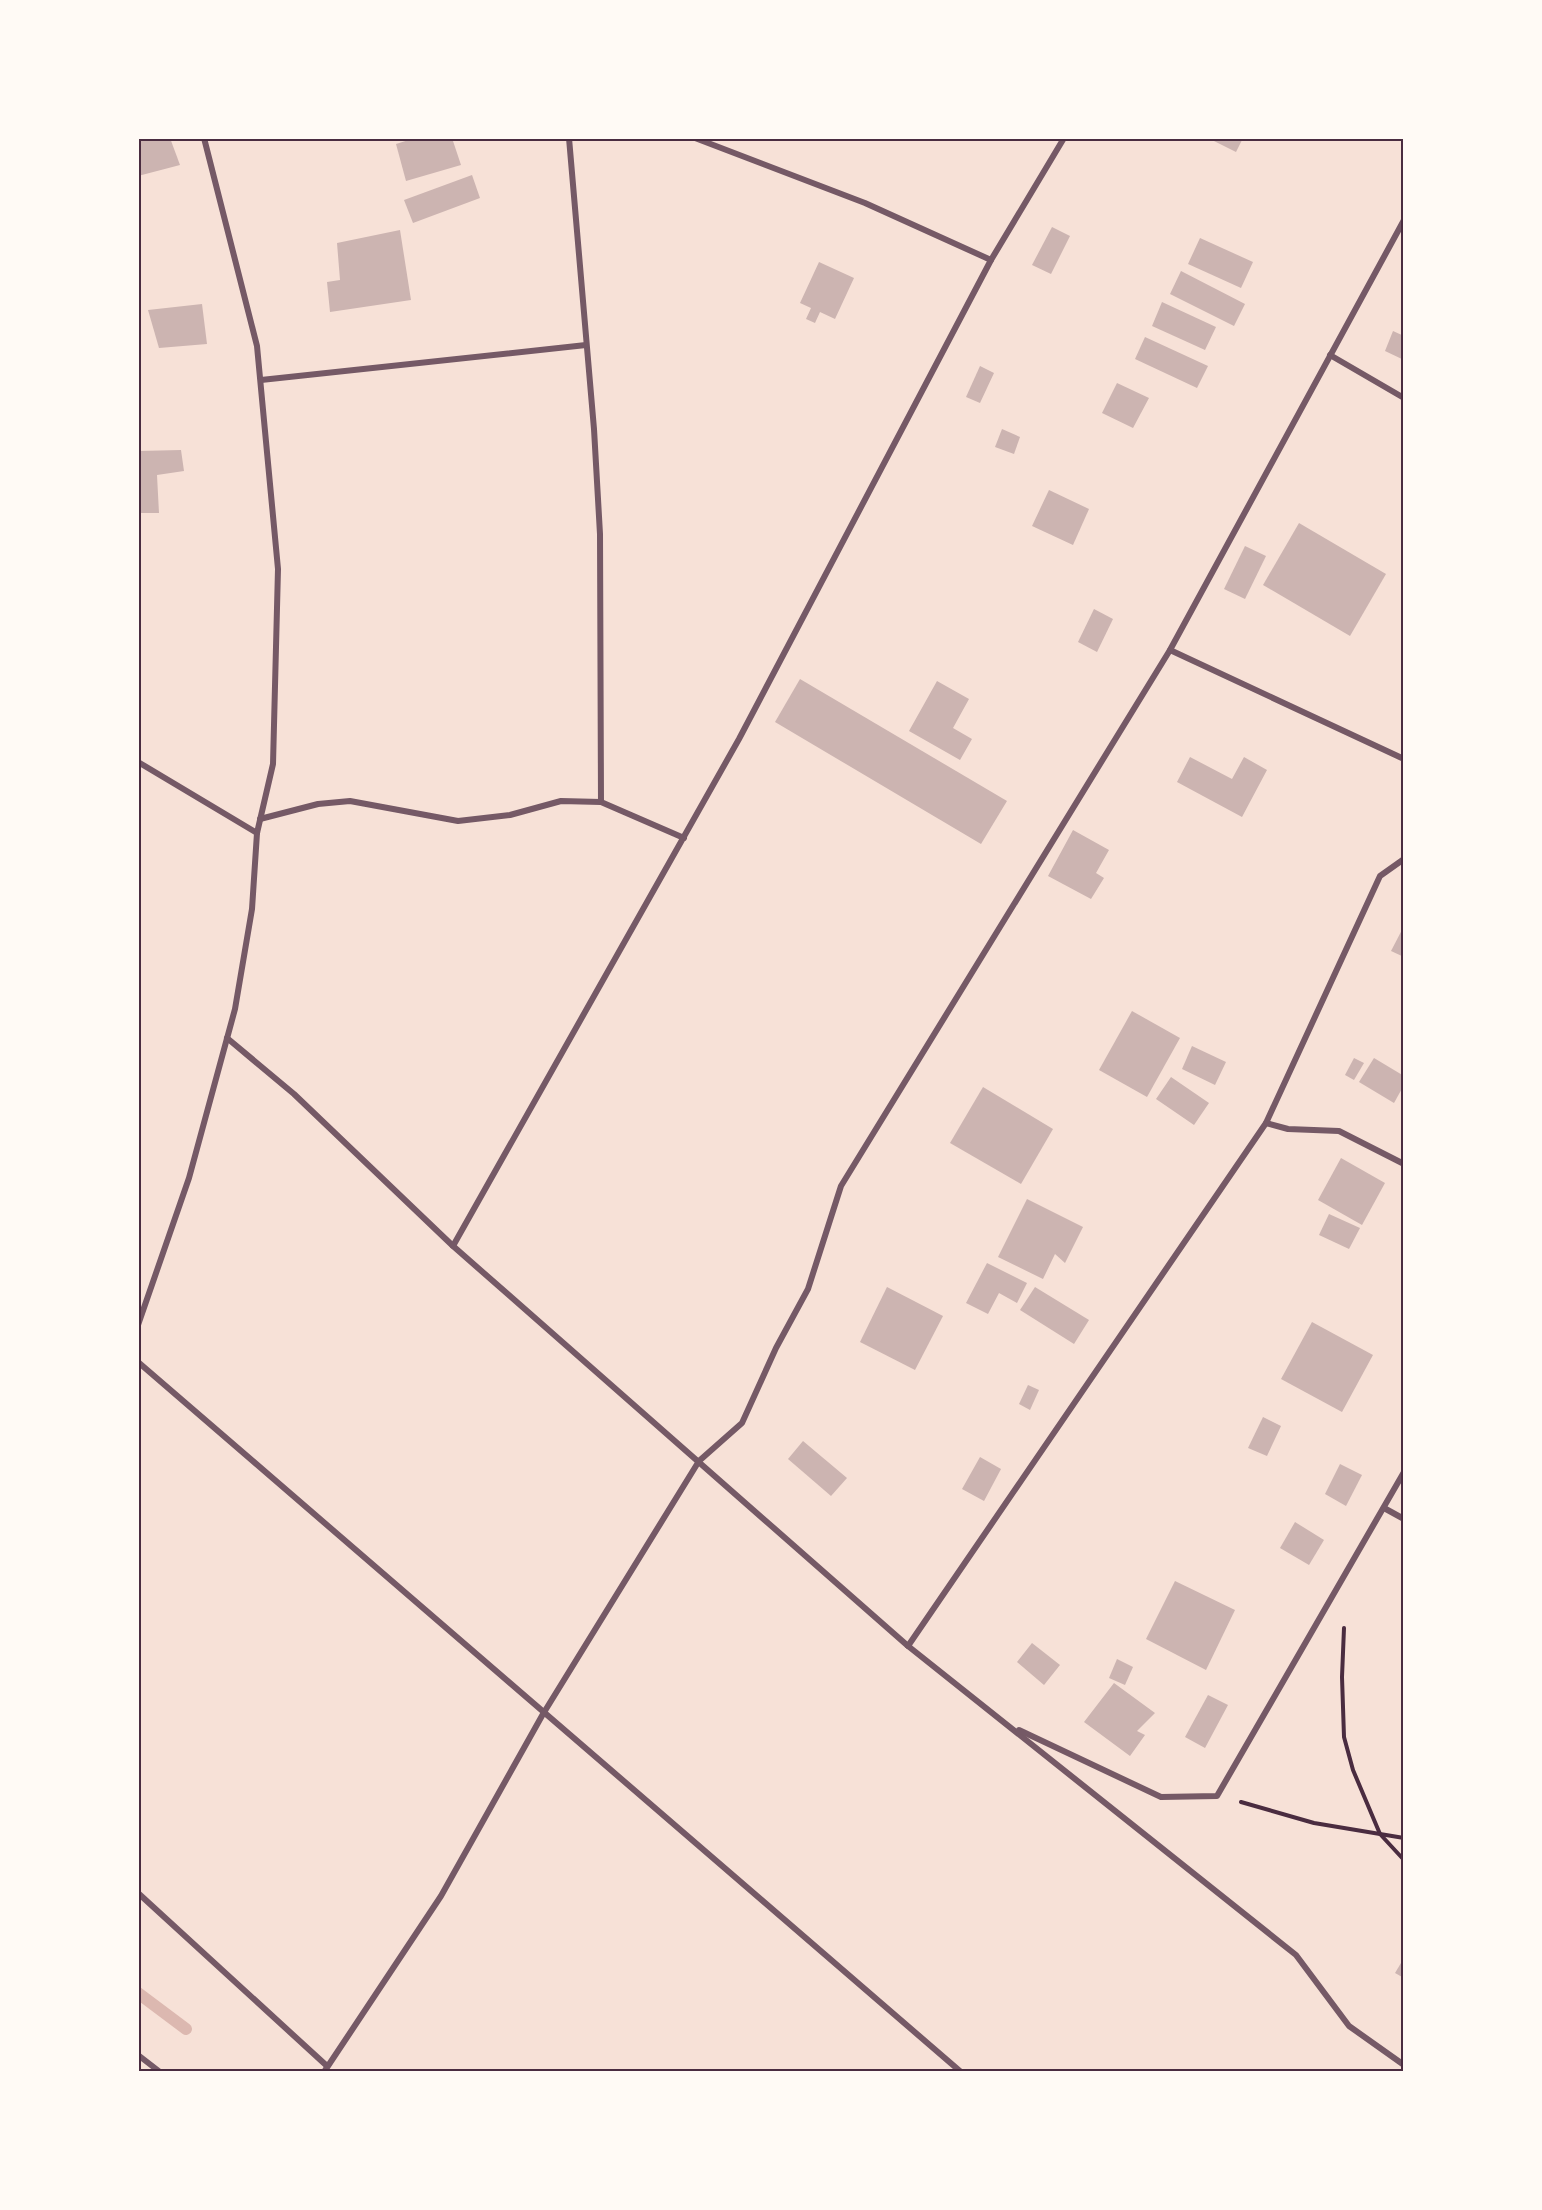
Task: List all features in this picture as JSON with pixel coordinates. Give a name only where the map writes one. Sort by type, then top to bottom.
[{"type":"street","points":[[138,1325],[189,1178],[227,1038],[252,909],[257,833],[273,764],[278,569],[261,380],[257,346],[204,138]]},
{"type":"street","points":[[569,138],[594,429],[600,534],[601,802]]},
{"type":"street","points":[[695,138],[865,203],[991,260]]},
{"type":"street","points":[[453,1246],[739,739],[991,260],[1064,138]]},
{"type":"street","points":[[138,1893],[325,2069],[441,1896],[543,1714],[699,1461],[742,1423],[776,1348],[808,1289],[841,1186],[1170,650],[1404,220]]},
{"type":"street","points":[[261,380],[586,345]]},
{"type":"street","points":[[1330,355],[1404,398]]},
{"type":"street","points":[[1170,650],[1404,759]]},
{"type":"street","points":[[138,762],[257,833]]},
{"type":"street","points":[[260,819],[318,804],[350,801],[458,821],[510,816],[561,801],[601,802],[684,838]]},
{"type":"street","points":[[908,1646],[1266,1123],[1380,876],[1404,859]]},
{"type":"street","points":[[227,1038],[294,1094],[453,1246],[908,1646],[1296,1955],[1349,2026],[1404,2065]]},
{"type":"street","points":[[1266,1123],[1288,1129],[1339,1131],[1404,1164]]},
{"type":"street","points":[[138,1362],[543,1714],[961,2072]]},
{"type":"street","points":[[1009,1725],[1161,1797],[1217,1796],[1404,1472]]},
{"type":"street","points":[[1384,1508],[1404,1519]]},
{"type":"street","points":[[138,2055],[160,2072]]},
{"type":"path","points":[[1340,1584],[1350,1610],[1343,1636],[1344,1737],[1353,1770],[1380,1834],[1404,1860]]},
{"type":"path","points":[[1217,1796],[1314,1823],[1404,1838]]},
{"type":"building","points":[[138,138],[170,138],[180,165],[138,176]]},
{"type":"building","points":[[415,138],[452,138],[461,165],[406,181],[396,144]]},
{"type":"building","points":[[1208,138],[1243,138],[1236,152]]},
{"type":"building","points":[[472,175],[480,198],[413,223],[404,200]]},
{"type":"building","points":[[1052,227],[1070,236],[1051,274],[1032,265]]},
{"type":"building","points":[[400,230],[411,300],[330,312],[327,282],[340,280],[337,243]]},
{"type":"building","points":[[1200,238],[1253,262],[1241,288],[1188,264]]},
{"type":"building","points":[[819,262],[854,278],[835,319],[820,312],[815,323],[806,319],[811,308],[800,303]]},
{"type":"building","points":[[1181,271],[1245,304],[1234,326],[1170,294]]},
{"type":"building","points":[[1162,302],[1216,327],[1205,350],[1152,326]]},
{"type":"building","points":[[202,304],[207,344],[159,348],[148,310]]},
{"type":"building","points":[[1393,331],[1404,336],[1404,360],[1385,351]]},
{"type":"building","points":[[1145,337],[1208,366],[1197,388],[1135,359]]},
{"type":"building","points":[[980,366],[994,373],[980,403],[966,397]]},
{"type":"building","points":[[1117,383],[1149,398],[1133,428],[1102,413]]},
{"type":"building","points":[[1002,429],[1020,437],[1014,454],[995,447]]},
{"type":"building","points":[[181,450],[184,471],[157,475],[159,513],[138,513],[138,451]]},
{"type":"building","points":[[1049,490],[1089,509],[1073,545],[1032,526]]},
{"type":"building","points":[[1299,523],[1386,574],[1350,636],[1263,585]]},
{"type":"building","points":[[1245,546],[1266,556],[1245,599],[1224,589]]},
{"type":"building","points":[[1094,609],[1113,619],[1097,652],[1078,642]]},
{"type":"building","points":[[800,679],[1007,801],[981,844],[775,722]]},
{"type":"building","points":[[937,681],[969,699],[953,728],[972,739],[960,760],[909,731]]},
{"type":"building","points":[[1190,757],[1232,779],[1244,757],[1267,770],[1242,817],[1177,782]]},
{"type":"building","points":[[1073,830],[1109,850],[1096,873],[1104,878],[1091,899],[1048,876]]},
{"type":"building","points":[[1404,926],[1404,957],[1391,951]]},
{"type":"building","points":[[1132,1011],[1180,1038],[1147,1097],[1099,1070]]},
{"type":"building","points":[[1192,1046],[1226,1062],[1215,1085],[1182,1069]]},
{"type":"building","points":[[1354,1058],[1364,1063],[1354,1080],[1345,1075]]},
{"type":"building","points":[[1374,1058],[1404,1076],[1404,1085],[1394,1103],[1359,1082]]},
{"type":"building","points":[[1171,1077],[1209,1103],[1194,1125],[1156,1099]]},
{"type":"building","points":[[983,1087],[1053,1129],[1021,1184],[950,1143]]},
{"type":"building","points":[[1341,1158],[1385,1183],[1362,1225],[1318,1200]]},
{"type":"building","points":[[1027,1199],[1083,1227],[1065,1263],[1055,1254],[1043,1279],[998,1257]]},
{"type":"building","points":[[1329,1214],[1360,1228],[1349,1249],[1319,1235]]},
{"type":"building","points":[[987,1263],[1027,1283],[1017,1303],[999,1293],[988,1314],[966,1303]]},
{"type":"building","points":[[887,1287],[943,1316],[915,1370],[860,1342]]},
{"type":"building","points":[[1035,1287],[1089,1320],[1074,1344],[1020,1310]]},
{"type":"building","points":[[1312,1322],[1373,1355],[1342,1412],[1281,1379]]},
{"type":"building","points":[[1028,1385],[1039,1390],[1030,1410],[1019,1404]]},
{"type":"building","points":[[1263,1417],[1281,1426],[1267,1456],[1248,1448]]},
{"type":"building","points":[[803,1441],[847,1478],[831,1496],[788,1459]]},
{"type":"building","points":[[980,1457],[1001,1469],[984,1501],[962,1489]]},
{"type":"building","points":[[1340,1464],[1362,1475],[1346,1506],[1325,1494]]},
{"type":"building","points":[[1295,1522],[1324,1540],[1309,1565],[1280,1548]]},
{"type":"building","points":[[1175,1581],[1235,1610],[1206,1670],[1146,1639]]},
{"type":"building","points":[[1032,1643],[1060,1665],[1044,1685],[1017,1662]]},
{"type":"building","points":[[1117,1659],[1133,1667],[1125,1685],[1109,1678]]},
{"type":"building","points":[[1114,1683],[1155,1713],[1137,1731],[1145,1735],[1130,1756],[1084,1722]]},
{"type":"building","points":[[1208,1695],[1228,1705],[1205,1748],[1185,1737]]},
{"type":"building","points":[[1404,1958],[1404,1978],[1395,1973]]},
{"type":"waterway","points":[[138,1993],[186,2029]]}]
